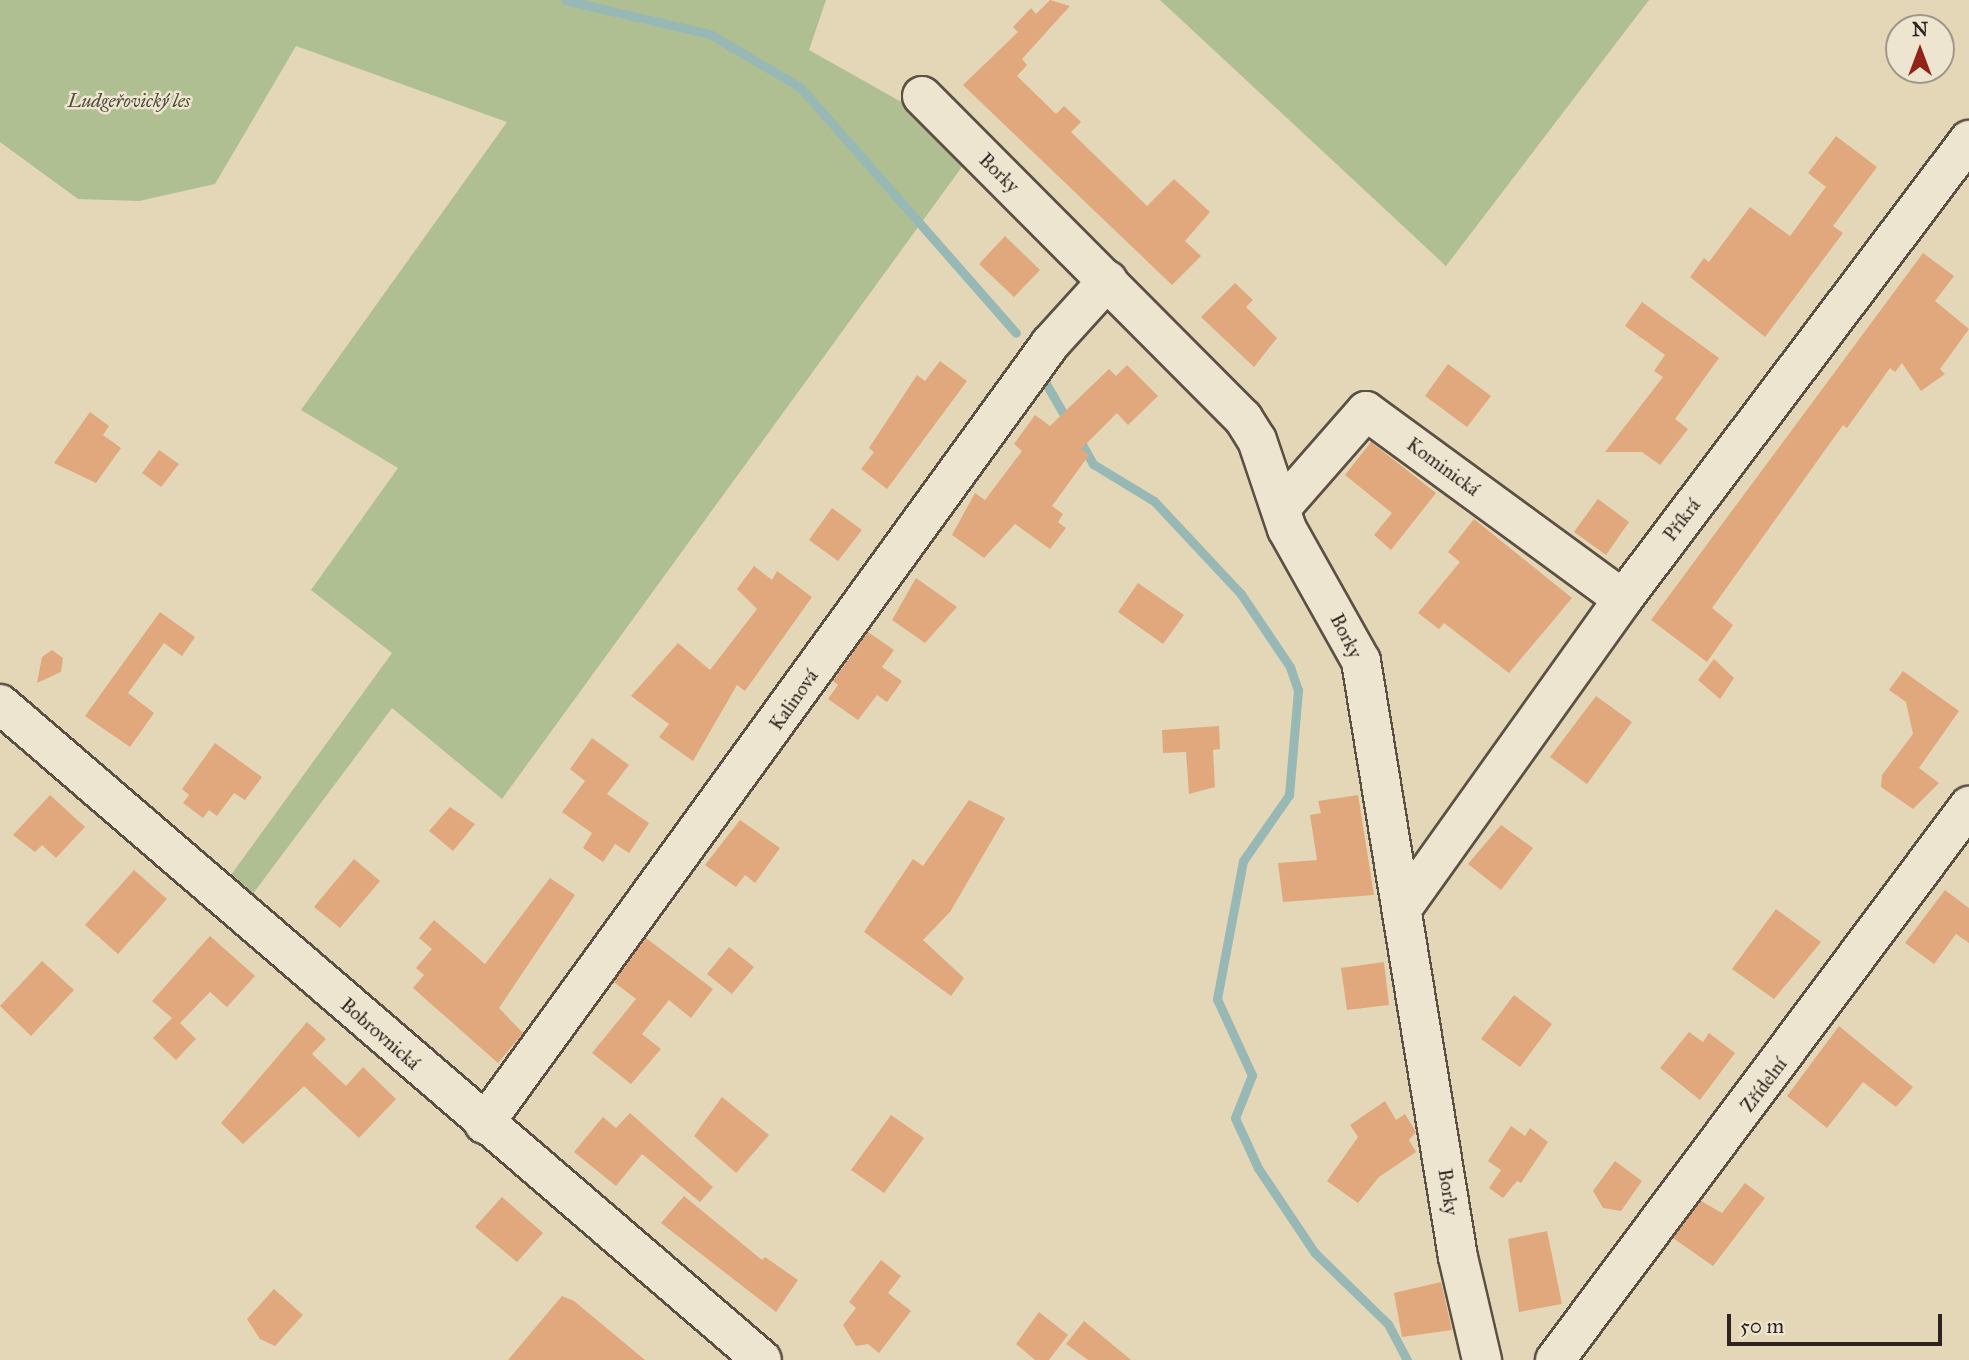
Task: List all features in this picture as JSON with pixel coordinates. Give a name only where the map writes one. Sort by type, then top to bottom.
[{"type":"street","name":"Borky","points":[[922,96],[1108,279],[1243,418],[1281,508],[1361,661],[1405,906],[1458,1257],[1482,1360]]},
{"type":"street","name":"Příkrá","points":[[1405,906],[1623,599],[1969,140]]},
{"type":"street","name":"Kalinová","points":[[484,1124],[1050,344],[1108,279]]},
{"type":"street","name":"Kominická","points":[[1281,508],[1366,411],[1623,599]]},
{"type":"street","name":"Bobrovnická","points":[[0,704],[484,1124],[762,1360]]},
{"type":"street","name":"Zřídelní","points":[[1555,1360],[1969,807]]},
{"type":"green space","name":"Ludgeřovický les","points":[[0,0],[826,0],[809,50],[905,104],[964,164],[502,799],[392,708],[252,895],[231,875],[392,653],[311,590],[398,468],[301,410],[507,122],[296,46],[215,184],[139,201],[78,199],[0,142]]},
{"type":"green space","points":[[1160,0],[1649,0],[1446,266]]},
{"type":"building","points":[[1050,0],[1070,6],[1022,59],[1027,65],[1017,76],[1056,114],[1064,106],[1081,122],[1071,132],[1147,206],[1174,179],[1210,212],[1185,241],[1201,256],[1172,285],[963,85],[1018,32],[1013,27],[1031,8],[1036,14]]},
{"type":"building","points":[[1836,136],[1877,167],[1833,226],[1843,233],[1765,337],[1690,277],[1704,258],[1709,262],[1750,207],[1790,236],[1826,187],[1808,173]]},
{"type":"building","points":[[1005,236],[1040,270],[1014,297],[979,264]]},
{"type":"building","points":[[1923,253],[1954,276],[1935,301],[1969,329],[1940,369],[1945,374],[1921,391],[1902,363],[1895,372],[1890,368],[1847,428],[1843,425],[1712,608],[1733,625],[1707,662],[1651,620]]},
{"type":"building","points":[[1235,283],[1253,300],[1246,307],[1277,338],[1254,367],[1201,317]]},
{"type":"building","points":[[1642,302],[1719,358],[1675,419],[1688,429],[1660,465],[1642,452],[1605,452],[1663,377],[1654,371],[1665,355],[1625,326]]},
{"type":"building","points":[[940,361],[967,381],[887,489],[861,469],[874,452],[869,448],[917,375],[925,381]]},
{"type":"building","points":[[1448,364],[1491,396],[1467,427],[1425,396]]},
{"type":"building","points":[[1127,365],[1158,396],[1128,425],[1117,413],[1081,449],[1089,455],[1052,506],[1063,514],[1058,522],[1066,528],[1050,549],[1015,524],[984,558],[952,535],[975,493],[985,500],[1022,451],[1014,444],[1035,415],[1050,426],[1109,369],[1116,376]]},
{"type":"building","points":[[90,412],[109,426],[103,435],[121,448],[96,483],[54,463]]},
{"type":"building","points":[[1371,442],[1436,493],[1391,550],[1374,535],[1392,513],[1345,475]]},
{"type":"building","points":[[159,450],[179,464],[161,487],[142,473]]},
{"type":"building","points":[[1598,499],[1629,522],[1606,555],[1574,532]]},
{"type":"building","points":[[832,508],[862,530],[838,561],[809,540]]},
{"type":"building","points":[[1474,519],[1572,598],[1509,673],[1444,623],[1439,629],[1418,613],[1460,562],[1448,552]]},
{"type":"building","points":[[754,566],[772,580],[777,571],[812,597],[745,691],[737,685],[693,761],[659,737],[669,724],[631,696],[678,643],[710,670],[757,609],[737,589]]},
{"type":"building","points":[[916,578],[957,607],[925,643],[892,620]]},
{"type":"building","points":[[1138,583],[1184,615],[1163,644],[1118,612]]},
{"type":"building","points":[[160,612],[195,637],[182,656],[164,643],[128,693],[154,713],[130,747],[85,716]]},
{"type":"building","points":[[868,632],[894,650],[882,667],[902,681],[887,702],[877,695],[858,720],[828,699],[838,685],[833,681]]},
{"type":"building","points":[[52,650],[63,658],[61,672],[37,683],[42,657]]},
{"type":"building","points":[[1714,659],[1734,678],[1720,699],[1698,680]]},
{"type":"building","points":[[1903,671],[1959,711],[1919,768],[1939,783],[1913,809],[1881,787],[1882,775],[1913,734],[1906,702],[1889,690]]},
{"type":"building","points":[[1596,696],[1632,722],[1587,784],[1550,757]]},
{"type":"building","points":[[1219,726],[1220,749],[1213,750],[1215,787],[1189,794],[1186,752],[1163,753],[1162,730]]},
{"type":"building","points":[[592,738],[629,765],[607,794],[649,823],[629,853],[615,844],[603,862],[583,848],[592,833],[562,812],[585,781],[570,769]]},
{"type":"building","points":[[215,743],[262,777],[245,800],[234,793],[217,816],[209,810],[203,818],[183,803],[189,795],[182,789]]},
{"type":"building","points":[[50,795],[85,827],[56,858],[42,845],[35,852],[13,835]]},
{"type":"building","points":[[1358,795],[1374,895],[1283,902],[1278,863],[1317,860],[1310,815],[1321,813],[1318,801]]},
{"type":"building","points":[[969,800],[1005,818],[950,912],[923,940],[964,978],[951,996],[864,932],[913,859],[923,866]]},
{"type":"building","points":[[450,807],[475,824],[453,851],[429,831]]},
{"type":"building","points":[[740,820],[780,848],[755,883],[745,875],[736,887],[705,865]]},
{"type":"building","points":[[1501,825],[1533,848],[1501,890],[1468,864]]},
{"type":"building","points":[[354,859],[380,881],[340,928],[314,907]]},
{"type":"building","points":[[134,870],[167,899],[118,954],[85,925]]},
{"type":"building","points":[[550,878],[575,895],[499,1008],[523,1033],[498,1063],[413,988],[424,975],[416,968],[432,949],[419,938],[434,920],[485,964]]},
{"type":"building","points":[[1945,890],[1969,908],[1969,943],[1956,934],[1934,964],[1905,943]]},
{"type":"building","points":[[1776,909],[1821,942],[1774,999],[1732,969]]},
{"type":"building","points":[[210,936],[255,976],[227,1007],[210,992],[180,1023],[196,1039],[176,1060],[153,1038],[172,1018],[152,1001]]},
{"type":"building","points":[[646,938],[713,989],[691,1018],[669,1000],[642,1034],[661,1049],[631,1084],[592,1053],[636,999],[614,982]]},
{"type":"building","points":[[729,947],[754,967],[732,994],[707,974]]},
{"type":"building","points":[[42,961],[74,990],[31,1036],[0,1006]]},
{"type":"building","points":[[1384,962],[1389,1005],[1347,1010],[1341,968]]},
{"type":"building","points":[[1514,995],[1552,1024],[1520,1067],[1481,1039]]},
{"type":"building","points":[[307,1022],[326,1039],[312,1054],[346,1086],[363,1067],[396,1099],[359,1138],[304,1086],[243,1144],[221,1123]]},
{"type":"building","points":[[1839,1026],[1913,1087],[1896,1107],[1863,1082],[1827,1128],[1787,1096]]},
{"type":"building","points":[[1689,1032],[1703,1042],[1709,1033],[1735,1053],[1700,1100],[1660,1068]]},
{"type":"building","points":[[722,1097],[769,1135],[736,1173],[694,1136]]},
{"type":"building","points":[[1385,1101],[1396,1120],[1405,1114],[1416,1132],[1409,1140],[1416,1152],[1379,1177],[1358,1203],[1327,1181],[1358,1137],[1350,1125]]},
{"type":"building","points":[[630,1113],[713,1187],[700,1202],[642,1154],[616,1186],[574,1152],[603,1117],[616,1128]]},
{"type":"building","points":[[891,1115],[924,1138],[884,1193],[851,1170]]},
{"type":"building","points":[[1511,1126],[1525,1136],[1530,1128],[1548,1142],[1521,1183],[1517,1181],[1503,1198],[1489,1188],[1501,1170],[1488,1161]]},
{"type":"building","points":[[1615,1161],[1642,1181],[1621,1211],[1603,1208],[1593,1191]]},
{"type":"building","points":[[1745,1183],[1765,1198],[1713,1266],[1673,1238],[1701,1201],[1722,1213]]},
{"type":"building","points":[[684,1196],[762,1260],[765,1257],[798,1280],[776,1312],[661,1223]]},
{"type":"building","points":[[502,1197],[543,1233],[517,1262],[475,1227]]},
{"type":"building","points":[[1547,1231],[1562,1304],[1519,1312],[1508,1239]]},
{"type":"building","points":[[881,1260],[901,1276],[888,1293],[911,1311],[879,1353],[868,1344],[856,1346],[843,1325],[856,1308],[849,1302]]},
{"type":"building","points":[[1441,1282],[1452,1330],[1402,1337],[1394,1293]]},
{"type":"building","points":[[274,1289],[303,1315],[275,1346],[260,1339],[247,1319]]},
{"type":"building","points":[[562,1296],[574,1301],[645,1360],[508,1360]]},
{"type":"building","points":[[1039,1312],[1068,1335],[1049,1360],[1035,1360],[1016,1344]]},
{"type":"building","points":[[1084,1321],[1131,1360],[1088,1360],[1066,1344]]},
{"type":"waterway","points":[[565,0],[710,34],[800,87],[1016,333]]},
{"type":"waterway","points":[[1045,382],[1069,423]]},
{"type":"waterway","points":[[1078,437],[1093,464],[1154,501],[1241,594],[1290,667],[1298,690],[1289,795],[1243,861],[1217,999],[1252,1075],[1235,1118],[1258,1168],[1315,1253],[1388,1324],[1407,1360]]}]
